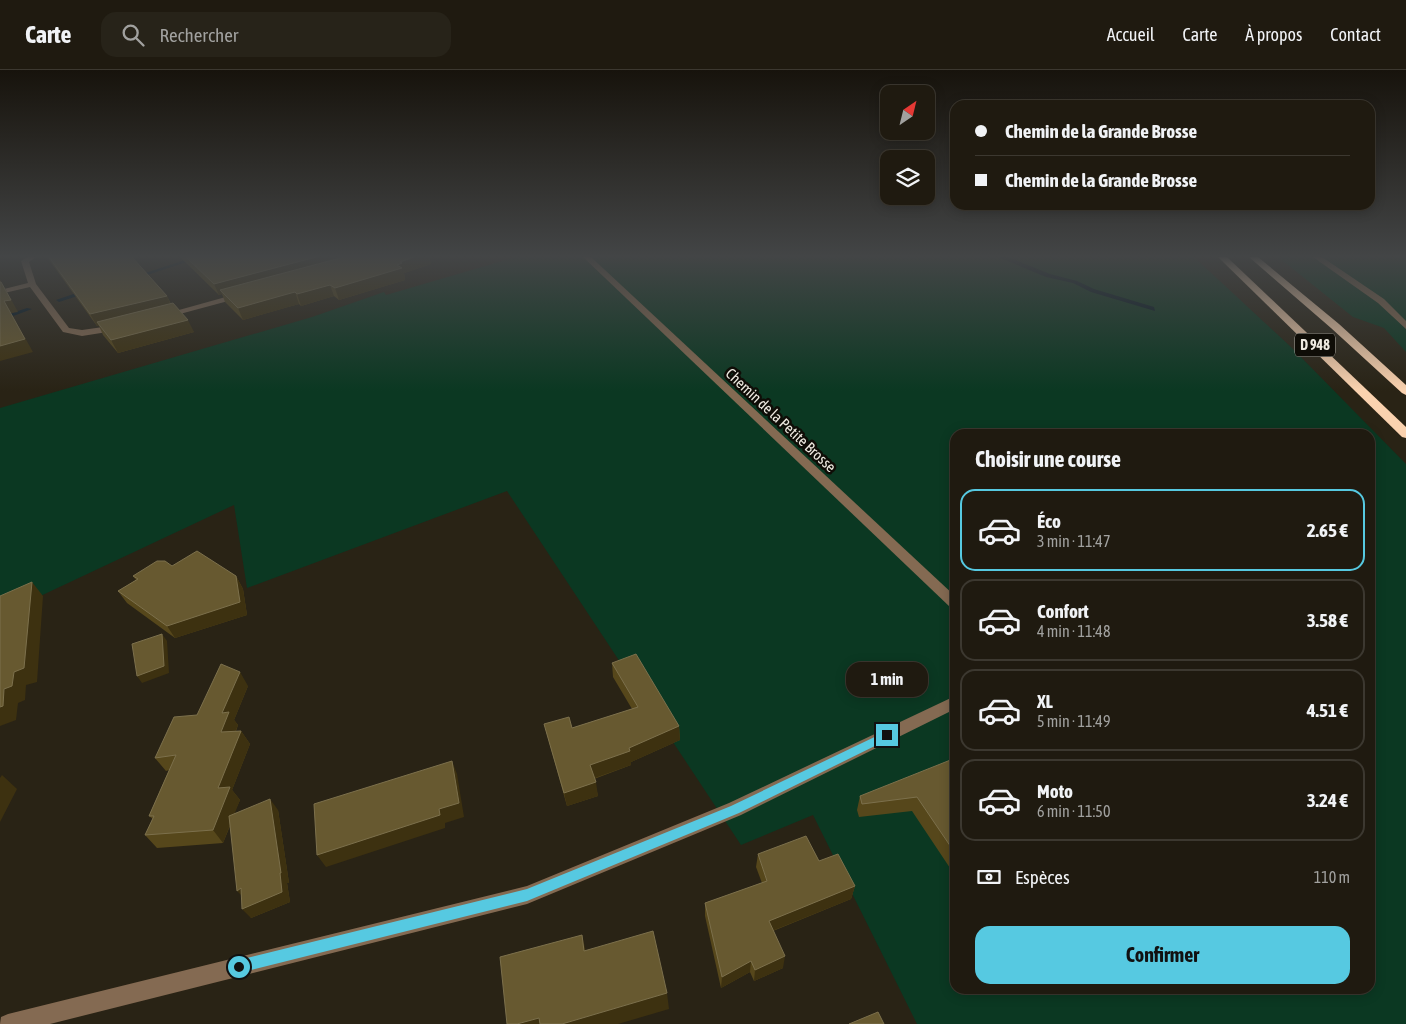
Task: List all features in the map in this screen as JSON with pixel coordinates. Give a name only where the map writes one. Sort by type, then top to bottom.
[{"type":"highway","name":"D 948","points":[[1268,302],[1406,434]]},
{"type":"highway","name":"D 948","points":[[1306,302],[1406,392]]},
{"type":"street","points":[[45,302],[66,330],[82,333],[122,327]]},
{"type":"street","points":[[160,316],[215,302]]},
{"type":"street","name":"Chemin de la Petite Brosse","points":[[634,302],[950,599]]},
{"type":"street","points":[[1381,302],[1406,326]]},
{"type":"street","points":[[8,1024],[527,895],[735,809],[950,704]]},
{"type":"green space","points":[[357,302],[1242,302],[1292,348],[1372,429],[950,429],[950,994],[1375,994],[1375,432],[1406,464],[1406,1024],[917,1024],[813,815],[741,845],[507,491],[247,588],[234,505],[0,615],[0,408],[312,317]]},
{"type":"green space","points":[[1334,302],[1406,302],[1406,352],[1384,328],[1353,317]]},
{"type":"water","points":[[1123,302],[1136,302],[1154,307],[1155,311]]},
{"type":"building","points":[[0,302],[4,302],[25,339],[0,346]]},
{"type":"building","points":[[81,302],[143,302],[90,314]]},
{"type":"building","points":[[232,302],[261,302],[238,308]]},
{"type":"building","points":[[173,303],[188,320],[111,340],[97,322]]},
{"type":"building","points":[[197,551],[236,576],[240,602],[167,626],[118,591],[138,579],[133,576],[157,561],[165,561],[172,566]]},
{"type":"building","points":[[32,582],[24,668],[14,672],[12,686],[4,689],[3,706],[0,707],[0,596]]},
{"type":"building","points":[[162,634],[164,666],[137,676],[132,644]]},
{"type":"building","points":[[636,654],[679,726],[629,748],[630,751],[590,765],[596,782],[564,793],[544,724],[569,717],[572,728],[638,707],[612,663]]},
{"type":"building","points":[[221,664],[240,672],[222,713],[229,712],[221,732],[241,731],[218,788],[230,787],[213,830],[145,835],[154,816],[149,816],[176,755],[155,758],[174,717],[197,715]]},
{"type":"building","points":[[950,760],[950,846],[917,797],[862,804],[860,796]]},
{"type":"building","points":[[452,761],[459,803],[439,809],[440,815],[317,855],[314,804]]},
{"type":"building","points":[[270,799],[282,892],[242,909],[241,888],[237,891],[229,816]]},
{"type":"building","points":[[806,836],[819,861],[838,854],[855,886],[769,921],[785,956],[755,970],[751,961],[722,977],[705,903],[767,881],[758,854]]},
{"type":"building","points":[[653,931],[667,993],[562,1024],[540,1024],[539,1018],[517,1024],[507,1024],[500,957],[582,935],[584,951]]},
{"type":"building","points":[[878,1012],[884,1024],[849,1024]]},
{"type":"waterway","points":[[0,319],[29,309]]},
{"type":"route","points":[[239,967],[527,895],[735,809],[887,735]]}]
